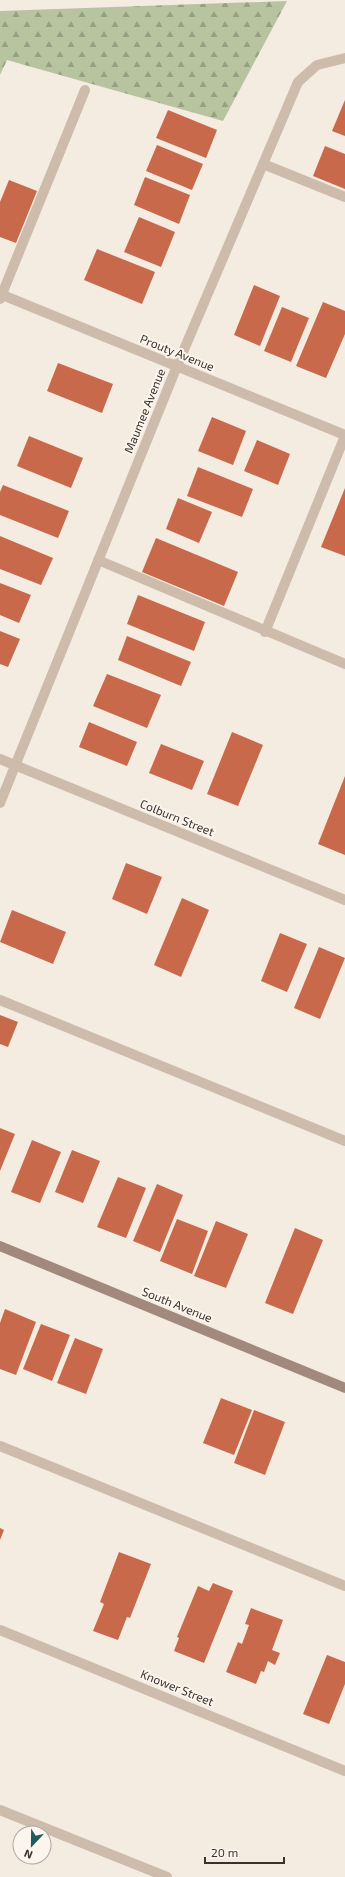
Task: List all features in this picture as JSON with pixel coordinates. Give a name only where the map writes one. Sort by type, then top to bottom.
[{"type":"street","name":"Maumee Avenue","points":[[0,803],[177,366],[298,82],[318,65],[345,58]]},
{"type":"street","points":[[1,296],[85,90]]},
{"type":"street","points":[[263,164],[345,197]]},
{"type":"street","name":"Prouty Avenue","points":[[1,296],[345,435]]},
{"type":"street","points":[[265,632],[345,435]]},
{"type":"street","points":[[98,560],[265,632],[345,664]]},
{"type":"street","name":"Colburn Street","points":[[0,759],[345,900]]},
{"type":"street","points":[[0,1000],[345,1141]]},
{"type":"street","name":"South Avenue","points":[[0,1246],[345,1388]]},
{"type":"street","points":[[0,1446],[345,1586]]},
{"type":"street","name":"Knower Street","points":[[0,1630],[345,1770]]},
{"type":"street","points":[[0,1810],[167,1877]]},
{"type":"green space","points":[[287,1],[223,121],[7,60],[0,75],[0,11]]},
{"type":"building","points":[[345,100],[345,136],[332,131]]},
{"type":"building","points":[[168,110],[217,130],[206,158],[156,138]]},
{"type":"building","points":[[157,145],[203,164],[192,190],[146,171]]},
{"type":"building","points":[[325,146],[345,154],[345,189],[313,176]]},
{"type":"building","points":[[145,177],[190,195],[179,224],[134,205]]},
{"type":"building","points":[[9,180],[37,191],[16,243],[0,237],[0,202]]},
{"type":"building","points":[[139,217],[175,232],[161,267],[124,252]]},
{"type":"building","points":[[97,249],[155,272],[142,304],[84,280]]},
{"type":"building","points":[[254,285],[280,296],[260,346],[234,335]]},
{"type":"building","points":[[323,302],[345,311],[345,334],[326,378],[296,366]]},
{"type":"building","points":[[282,307],[309,318],[291,362],[264,351]]},
{"type":"building","points":[[58,363],[113,384],[102,413],[47,391]]},
{"type":"building","points":[[212,417],[246,431],[233,465],[198,451]]},
{"type":"building","points":[[29,436],[83,458],[71,488],[17,466]]},
{"type":"building","points":[[257,440],[290,454],[278,485],[244,471]]},
{"type":"building","points":[[198,467],[253,489],[242,517],[187,496]]},
{"type":"building","points":[[3,485],[69,511],[58,538],[0,515],[0,492]]},
{"type":"building","points":[[345,488],[345,556],[321,547]]},
{"type":"building","points":[[178,498],[212,512],[199,543],[166,529]]},
{"type":"building","points":[[0,536],[53,558],[41,585],[0,569]]},
{"type":"building","points":[[156,538],[238,572],[224,606],[142,572]]},
{"type":"building","points":[[0,583],[31,595],[19,623],[0,615]]},
{"type":"building","points":[[138,595],[205,622],[194,651],[127,624]]},
{"type":"building","points":[[0,631],[20,639],[8,667],[0,664]]},
{"type":"building","points":[[127,636],[191,662],[181,686],[118,660]]},
{"type":"building","points":[[107,674],[161,695],[147,728],[93,706]]},
{"type":"building","points":[[89,722],[137,742],[127,766],[79,747]]},
{"type":"building","points":[[232,732],[263,745],[238,806],[207,794]]},
{"type":"building","points":[[161,744],[204,761],[192,790],[149,773]]},
{"type":"building","points":[[345,776],[345,855],[318,844]]},
{"type":"building","points":[[126,863],[162,877],[147,914],[112,899]]},
{"type":"building","points":[[182,898],[209,910],[181,977],[154,965]]},
{"type":"building","points":[[12,910],[66,932],[53,964],[0,942]]},
{"type":"building","points":[[280,933],[307,944],[287,992],[261,981]]},
{"type":"building","points":[[319,947],[345,958],[320,1019],[294,1008]]},
{"type":"building","points":[[0,1015],[18,1022],[8,1047],[0,1044]]},
{"type":"building","points":[[0,1128],[15,1134],[0,1171]]},
{"type":"building","points":[[32,1140],[61,1152],[40,1203],[11,1192]]},
{"type":"building","points":[[72,1150],[100,1161],[83,1203],[55,1192]]},
{"type":"building","points":[[118,1177],[146,1188],[126,1238],[97,1227]]},
{"type":"building","points":[[157,1184],[183,1195],[160,1252],[133,1241]]},
{"type":"building","points":[[177,1219],[208,1231],[192,1274],[160,1261]]},
{"type":"building","points":[[216,1221],[248,1234],[226,1288],[194,1276]]},
{"type":"building","points":[[295,1228],[323,1240],[293,1314],[265,1303]]},
{"type":"building","points":[[5,1309],[36,1322],[16,1375],[0,1369],[0,1323]]},
{"type":"building","points":[[41,1324],[70,1335],[52,1381],[23,1369]]},
{"type":"building","points":[[75,1338],[103,1349],[86,1394],[57,1383]]},
{"type":"building","points":[[221,1398],[252,1410],[234,1455],[203,1443]]},
{"type":"building","points":[[254,1410],[285,1422],[265,1475],[234,1463]]},
{"type":"building","points":[[0,1528],[4,1530],[0,1540]]},
{"type":"building","points":[[119,1552],[151,1564],[130,1618],[127,1617],[118,1640],[93,1631],[104,1604],[100,1602]]},
{"type":"building","points":[[213,1583],[233,1591],[204,1663],[174,1651],[179,1638],[177,1637],[198,1586],[209,1591]]},
{"type":"building","points":[[251,1608],[283,1620],[272,1650],[280,1653],[275,1665],[268,1661],[264,1672],[261,1671],[256,1684],[226,1672],[238,1642],[242,1644],[249,1625],[245,1624]]},
{"type":"building","points":[[327,1655],[345,1662],[345,1684],[329,1724],[303,1714]]}]
